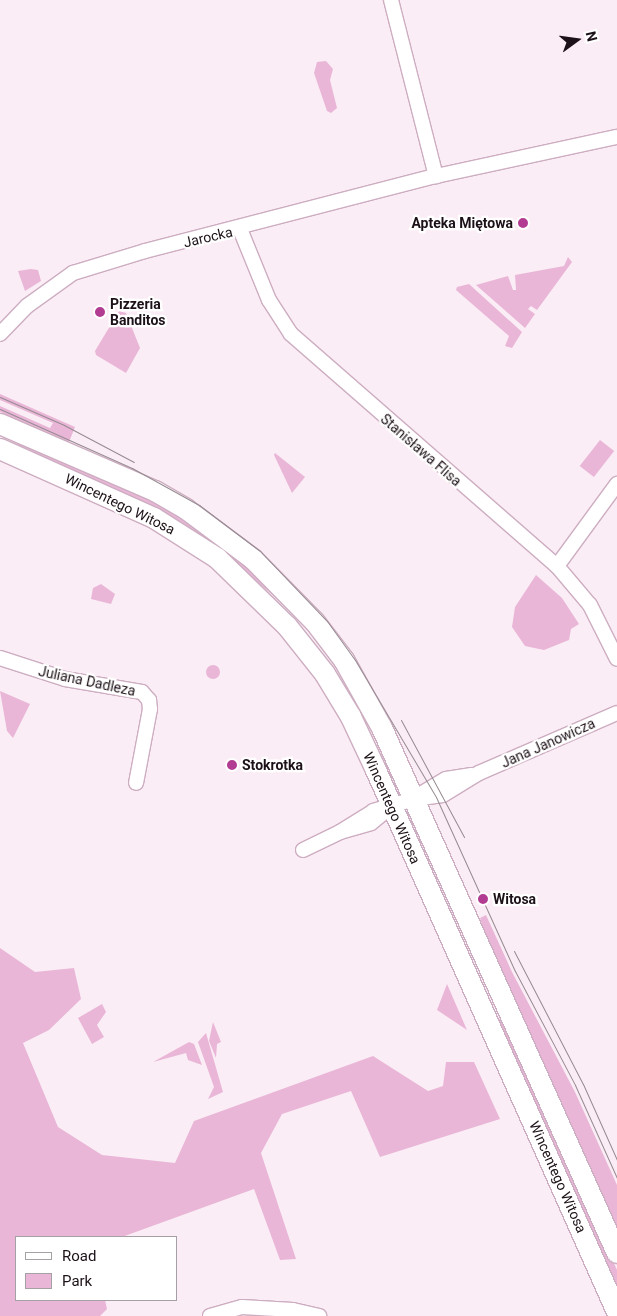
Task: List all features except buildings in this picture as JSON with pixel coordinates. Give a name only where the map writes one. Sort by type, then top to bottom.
[{"type":"main road","name":"Wincentego Witosa","points":[[0,424],[154,491],[186,509],[253,559],[315,622],[344,660],[382,728],[617,1253]]},
{"type":"main road","name":"Wincentego Witosa","points":[[0,449],[154,518],[217,558],[256,593],[288,626],[325,674],[350,717],[392,807],[617,1312]]},
{"type":"street","points":[[391,0],[436,176]]},
{"type":"street","name":"Jarocka","points":[[0,334],[27,306],[73,273],[145,251],[240,229],[436,176],[617,137]]},
{"type":"street","name":"Stanisława Flisa","points":[[240,229],[269,300],[291,334],[557,566],[590,605],[617,659]]},
{"type":"street","points":[[557,566],[617,484]]},
{"type":"street","name":"Juliana Dadleza","points":[[0,658],[65,679],[142,692],[149,700],[150,709],[136,783]]},
{"type":"street","name":"Jana Janowicza","points":[[303,850],[340,832],[371,823],[392,807],[414,798],[446,779],[479,774],[617,713]]},
{"type":"street","points":[[210,1316],[242,1307],[319,1316]]},
{"type":"green space","points":[[326,61],[333,69],[330,80],[337,108],[331,113],[327,111],[314,73],[317,62]]},
{"type":"green space","points":[[568,257],[572,262],[537,310],[531,306],[528,309],[535,314],[525,328],[476,285],[508,276],[513,290],[516,290],[515,275],[564,266]]},
{"type":"green space","points":[[38,270],[41,281],[25,291],[18,271]]},
{"type":"green space","points":[[469,284],[522,332],[512,348],[505,346],[509,336],[456,290],[457,287]]},
{"type":"green space","points":[[119,311],[126,313],[140,348],[126,373],[96,355],[95,351]]},
{"type":"green space","points":[[0,394],[75,427],[69,442],[142,476],[0,412],[0,406],[50,428],[53,423],[0,400]]},
{"type":"green space","points":[[5,440],[55,456],[156,501],[233,552],[283,603],[227,558]]},
{"type":"green space","points":[[600,440],[614,451],[594,477],[580,466]]},
{"type":"green space","points":[[275,453],[305,477],[292,493],[274,455]]},
{"type":"green space","points":[[536,575],[562,598],[579,624],[571,629],[569,640],[544,650],[525,646],[512,627],[515,607]]},
{"type":"green space","points":[[101,584],[115,594],[111,604],[91,599],[93,588]]},
{"type":"green space","points":[[210,665],[216,665],[220,672],[216,679],[210,679],[206,675],[206,669]]},
{"type":"green space","points":[[0,691],[30,704],[13,738],[7,731]]},
{"type":"green space","points":[[486,915],[512,972],[575,1092],[617,1185],[617,1232],[489,948],[480,918]]},
{"type":"green space","points":[[0,948],[35,972],[74,968],[81,999],[49,1030],[23,1043],[58,1127],[102,1155],[175,1163],[194,1121],[373,1056],[428,1091],[443,1086],[446,1062],[474,1062],[500,1119],[380,1157],[351,1091],[282,1114],[261,1153],[296,1259],[280,1260],[254,1189],[125,1236],[15,1236],[15,1301],[105,1301],[107,1309],[100,1316],[0,1316]]},
{"type":"green space","points":[[447,984],[467,1030],[437,1010]]},
{"type":"green space","points":[[102,1004],[106,1012],[97,1025],[104,1037],[92,1044],[78,1018]]},
{"type":"green space","points":[[499,1018],[526,1068],[617,1270],[617,1291],[496,1020]]},
{"type":"green space","points":[[213,1022],[221,1042],[217,1044],[216,1058],[209,1041]]},
{"type":"green space","points":[[206,1033],[223,1092],[208,1099],[214,1087],[198,1042]]},
{"type":"green space","points":[[189,1042],[194,1044],[202,1065],[188,1060],[186,1053],[153,1062]]},
{"type":"tram line","points":[[0,397],[64,425],[134,462]]},
{"type":"tram line","points":[[0,409],[132,468],[199,505],[260,551],[327,621],[355,660],[436,797],[515,971],[575,1085],[617,1178]]},
{"type":"tram line","points":[[401,720],[464,837]]},
{"type":"tram line","points":[[514,951],[583,1084],[617,1160]]},
{"type":"place","name":"Apteka Miętowa","points":[[523,223]]},
{"type":"place","name":"Pizzeria Banditos","points":[[100,312]]},
{"type":"place","name":"Stokrotka","points":[[232,765]]},
{"type":"place","name":"Witosa","points":[[483,899]]}]
